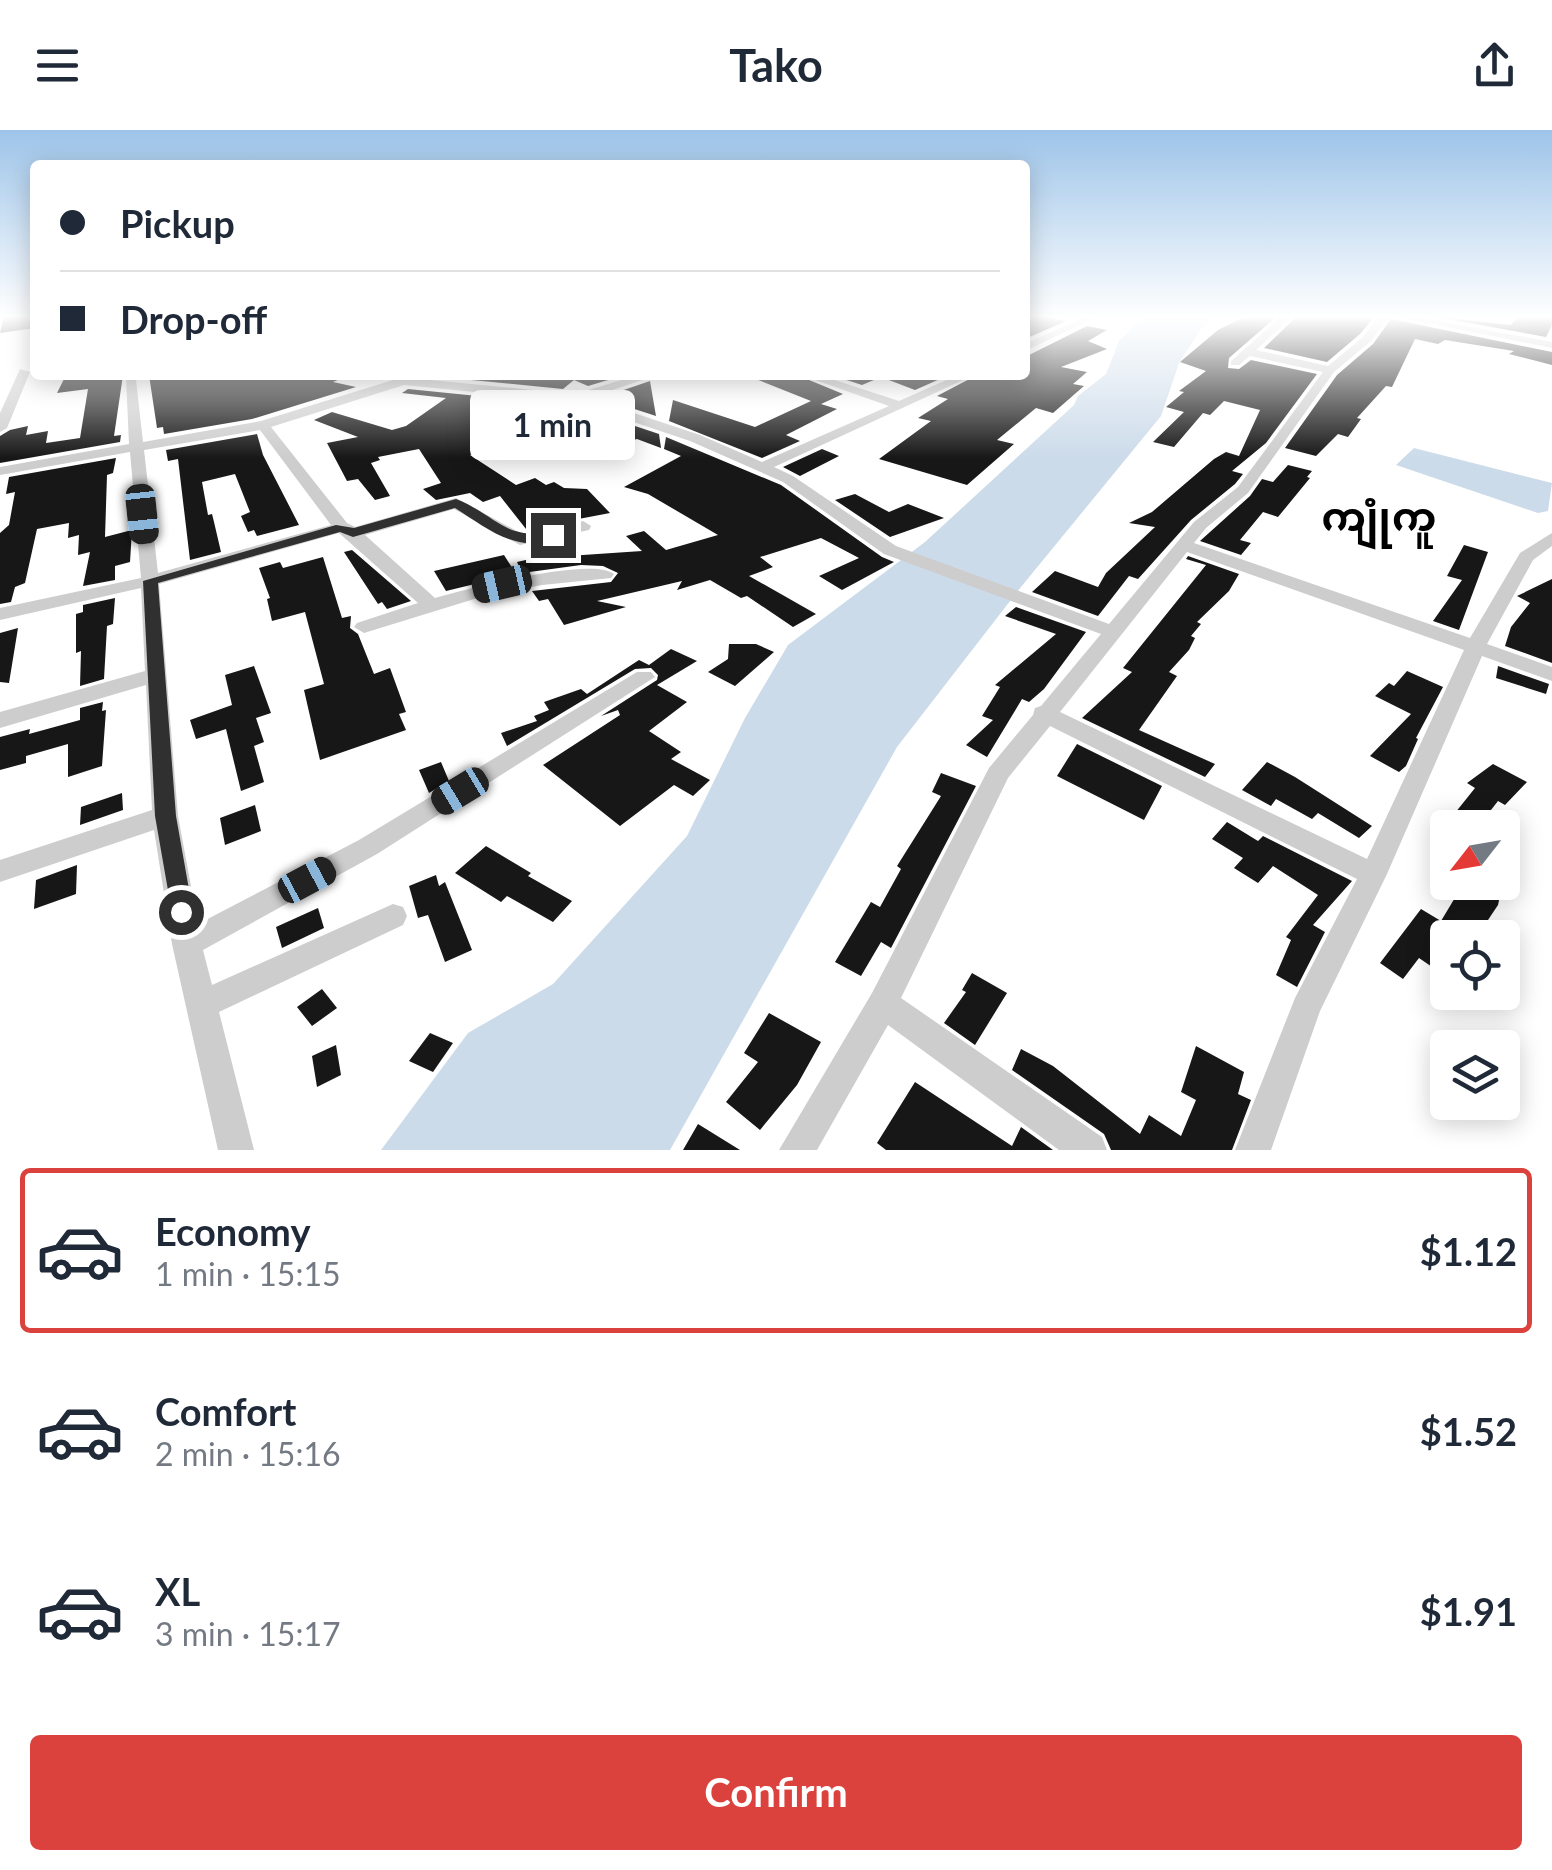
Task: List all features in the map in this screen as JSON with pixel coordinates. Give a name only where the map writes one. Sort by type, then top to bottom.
[{"type":"street","points":[[1301,364],[1330,370]]},
{"type":"street","points":[[798,1150],[883,1003],[998,774],[1200,526],[1243,490],[1338,364]]},
{"type":"street","points":[[0,428],[24,372]]},
{"type":"street","points":[[130,380],[150,581],[165,816],[187,944],[236,1150]]},
{"type":"street","points":[[0,471],[262,425],[407,380]]},
{"type":"street","points":[[576,398],[635,380]]},
{"type":"street","points":[[821,380],[902,406]]},
{"type":"street","points":[[765,466],[957,380]]},
{"type":"street","points":[[404,381],[576,398],[765,466],[890,550],[1114,632]]},
{"type":"street","points":[[262,425],[347,530],[431,604]]},
{"type":"street","points":[[0,614],[150,581],[456,503],[520,540],[583,526]]},
{"type":"street","points":[[1253,1150],[1306,1008],[1373,874],[1476,648],[1526,557],[1552,538]]},
{"type":"street","points":[[1184,545],[1552,674]]},
{"type":"street","points":[[364,627],[431,604],[528,579],[604,574]]},
{"type":"street","points":[[0,720],[156,675]]},
{"type":"street","points":[[187,944],[368,847],[644,677]]},
{"type":"street","points":[[1044,713],[1373,874]]},
{"type":"street","points":[[0,871],[165,816]]},
{"type":"street","points":[[202,1005],[393,916]]},
{"type":"street","points":[[883,1003],[1090,1150]]},
{"type":"water","points":[[1110,364],[1179,364],[1161,416],[897,747],[670,1150],[381,1150],[468,1033],[553,984],[687,836],[745,718],[788,645],[925,542],[1106,374]]},
{"type":"water","points":[[1414,448],[1552,483],[1548,511],[1538,513],[1396,465]]},
{"type":"building","points":[[1030,364],[1070,364],[1061,367],[1087,372],[1073,384],[1084,386],[1053,413],[1036,408],[997,440],[1014,444],[967,485],[879,459],[931,421],[918,418],[948,399],[937,396],[967,380],[1030,380]]},
{"type":"building","points":[[1185,364],[1228,364],[1228,368],[1239,369],[1246,364],[1268,364],[1317,374],[1266,443],[1232,471],[1243,474],[1235,484],[1191,520],[1138,579],[1129,576],[1098,616],[1032,592],[1055,571],[1098,587],[1106,573],[1155,527],[1129,523],[1152,512],[1214,459],[1226,452],[1239,456],[1260,410],[1224,401],[1210,415],[1203,413],[1174,447],[1153,442],[1184,412],[1166,407],[1184,392],[1179,391],[1206,371]]},
{"type":"building","points":[[1350,364],[1403,364],[1392,387],[1386,386],[1357,418],[1361,419],[1348,437],[1338,434],[1316,456],[1285,448],[1337,375]]},
{"type":"building","points":[[64,380],[122,380],[114,436],[121,435],[120,442],[0,463],[0,436],[10,430],[28,426],[26,435],[48,431],[46,443],[80,438],[88,389],[57,393]]},
{"type":"building","points":[[150,380],[338,380],[333,382],[356,387],[252,419],[164,434],[163,427],[157,428]]},
{"type":"building","points":[[471,380],[574,380],[563,389]]},
{"type":"building","points":[[574,380],[608,380],[588,386]]},
{"type":"building","points":[[758,380],[809,380],[843,394],[821,404],[837,409],[786,435],[800,441],[762,458],[669,421],[673,400],[755,427],[811,401]]},
{"type":"building","points":[[846,380],[874,380],[862,385]]},
{"type":"building","points":[[889,380],[938,380],[915,390]]},
{"type":"building","points":[[650,381],[656,416],[616,403],[622,400],[609,395]]},
{"type":"building","points":[[408,389],[547,403],[510,402],[486,418],[510,436],[496,448],[470,455],[516,485],[535,478],[546,485],[554,482],[564,488],[587,489],[610,513],[526,529],[500,496],[483,502],[470,493],[436,500],[423,489],[441,483],[419,449],[378,457],[380,460],[371,463],[390,496],[375,500],[358,479],[347,481],[327,443],[358,437],[314,420],[332,412],[392,430],[406,426],[446,398],[402,393]]},
{"type":"building","points":[[593,412],[659,434],[661,448],[620,437],[602,445],[578,436],[534,450],[529,438]]},
{"type":"building","points":[[257,434],[263,455],[299,525],[257,536],[254,530],[248,532],[241,516],[250,512],[235,474],[202,482],[221,552],[190,560],[178,459],[168,461],[166,450]]},
{"type":"building","points":[[666,437],[781,485],[894,562],[842,590],[819,576],[859,558],[821,538],[760,557],[773,567],[749,576],[816,614],[793,627],[747,596],[741,598],[710,580],[677,590],[682,581],[597,601],[626,607],[564,625],[548,599],[539,601],[532,591],[611,582],[618,573],[603,566],[581,565],[522,573],[517,562],[543,556],[536,545],[562,540],[568,556],[642,551],[626,536],[644,531],[666,550],[718,535],[648,494],[624,487],[681,456],[664,449]]},
{"type":"building","points":[[822,449],[839,456],[800,476],[783,467]]},
{"type":"building","points":[[116,458],[113,473],[107,475],[105,537],[132,530],[130,562],[115,566],[115,580],[83,586],[90,552],[78,555],[79,535],[68,538],[69,523],[37,529],[25,583],[15,587],[11,602],[0,604],[0,533],[9,525],[15,492],[6,494],[9,477]]},
{"type":"building","points":[[1288,465],[1312,471],[1307,477],[1310,478],[1278,517],[1263,512],[1240,540],[1251,543],[1241,555],[1200,541],[1250,496],[1262,479],[1273,482]]},
{"type":"building","points":[[855,494],[889,512],[908,504],[944,518],[890,537],[835,500]]},
{"type":"building","points":[[1464,545],[1488,552],[1459,630],[1433,621],[1462,580],[1447,576]]},
{"type":"building","points":[[352,550],[411,601],[387,609],[382,602],[378,604],[344,552]]},
{"type":"building","points":[[504,555],[516,574],[446,591],[434,571]]},
{"type":"building","points":[[1188,556],[1239,574],[1229,591],[1197,622],[1201,624],[1191,636],[1195,638],[1189,650],[1169,672],[1177,676],[1139,730],[1215,764],[1205,777],[1082,718],[1132,672],[1123,668],[1206,565],[1186,559]]},
{"type":"building","points":[[323,557],[342,618],[351,616],[350,628],[358,634],[374,674],[390,668],[406,712],[399,714],[406,730],[320,760],[304,690],[324,684],[305,612],[272,621],[267,599],[270,598],[259,568],[280,562],[283,568]]},
{"type":"building","points":[[1552,579],[1552,663],[1505,646],[1511,627],[1530,603],[1517,596]]},
{"type":"building","points":[[115,598],[113,624],[107,626],[104,679],[80,686],[76,614],[83,612],[83,605]]},
{"type":"building","points":[[1016,607],[1086,632],[1044,689],[1029,702],[1022,699],[987,757],[966,745],[993,720],[982,716],[1000,687],[995,685],[1056,634],[1005,616]]},
{"type":"building","points":[[18,628],[9,683],[0,682],[0,633]]},
{"type":"building","points":[[729,644],[756,644],[774,652],[735,686],[708,672],[728,659]]},
{"type":"building","points":[[671,649],[697,661],[657,685],[687,702],[649,731],[681,752],[671,759],[710,780],[693,796],[674,785],[620,826],[543,765],[620,715],[618,710],[601,716],[657,680],[658,675],[651,668],[635,669],[507,746],[501,733],[537,721],[534,716],[549,710],[544,702],[581,689],[587,694],[639,660],[649,665]]},
{"type":"building","points":[[254,666],[271,713],[256,718],[264,742],[254,746],[264,782],[241,791],[226,729],[196,739],[190,720],[232,705],[225,675]]},
{"type":"building","points":[[1498,666],[1549,684],[1546,694],[1496,678]]},
{"type":"building","points":[[1407,671],[1443,687],[1406,766],[1399,772],[1370,756],[1411,714],[1375,696],[1389,683],[1394,686]]},
{"type":"building","points":[[103,702],[102,711],[106,710],[102,766],[68,777],[68,744],[26,756],[26,763],[0,770],[0,737],[30,729],[29,734],[80,720],[80,708]]},
{"type":"building","points":[[1077,744],[1162,786],[1144,820],[1057,776]]},
{"type":"building","points":[[441,762],[449,781],[429,793],[419,770]]},
{"type":"building","points":[[1267,762],[1372,826],[1359,838],[1318,813],[1312,819],[1276,799],[1271,806],[1242,790]]},
{"type":"building","points":[[1493,764],[1527,782],[1505,805],[1498,801],[1491,810],[1457,810],[1475,788],[1467,783]]},
{"type":"building","points":[[941,773],[976,786],[891,948],[881,942],[861,976],[835,962],[871,902],[880,907],[901,869],[897,866],[941,796],[932,792]]},
{"type":"building","points":[[122,793],[123,810],[80,825],[81,807]]},
{"type":"building","points":[[255,805],[261,831],[225,845],[220,818]]},
{"type":"building","points":[[1227,822],[1258,841],[1263,836],[1352,881],[1313,925],[1325,932],[1297,987],[1276,975],[1291,940],[1286,937],[1318,895],[1273,866],[1258,883],[1234,868],[1243,858],[1212,839]]},
{"type":"building","points":[[486,846],[572,901],[553,922],[507,896],[501,902],[455,873]]},
{"type":"building","points":[[77,865],[76,894],[34,909],[36,880]]},
{"type":"building","points":[[436,875],[439,886],[445,882],[472,950],[445,962],[428,915],[418,918],[409,886]]},
{"type":"building","points":[[1454,900],[1499,900],[1488,920],[1442,920]]},
{"type":"building","points":[[318,908],[324,928],[282,948],[276,927]]},
{"type":"building","points":[[1421,909],[1439,920],[1430,920],[1430,966],[1419,958],[1403,979],[1380,963]]},
{"type":"building","points":[[972,973],[1007,993],[975,1045],[944,1023],[966,992],[962,990]]},
{"type":"building","points":[[322,989],[337,1008],[312,1026],[297,1007]]},
{"type":"building","points":[[769,1013],[821,1042],[797,1085],[760,1130],[726,1102],[758,1062],[744,1053]]},
{"type":"building","points":[[430,1033],[453,1043],[433,1072],[409,1061]]},
{"type":"building","points":[[336,1045],[341,1075],[317,1087],[312,1056]]},
{"type":"building","points":[[1196,1046],[1244,1072],[1238,1094],[1251,1100],[1232,1150],[1111,1150],[1104,1134],[1012,1070],[1021,1049],[1053,1066],[1140,1134],[1149,1115],[1181,1136],[1196,1100],[1181,1092]]},
{"type":"building","points":[[915,1082],[1012,1146],[1021,1127],[1053,1150],[886,1150],[877,1143]]},
{"type":"building","points":[[698,1124],[740,1150],[683,1150]]},
{"type":"district","name":"ကျုံကူ","points":[[1379,516]]},
{"type":"route","points":[[181,912],[165,816],[150,581],[340,528],[353,533],[456,503],[512,538],[532,540],[553,535]]}]
